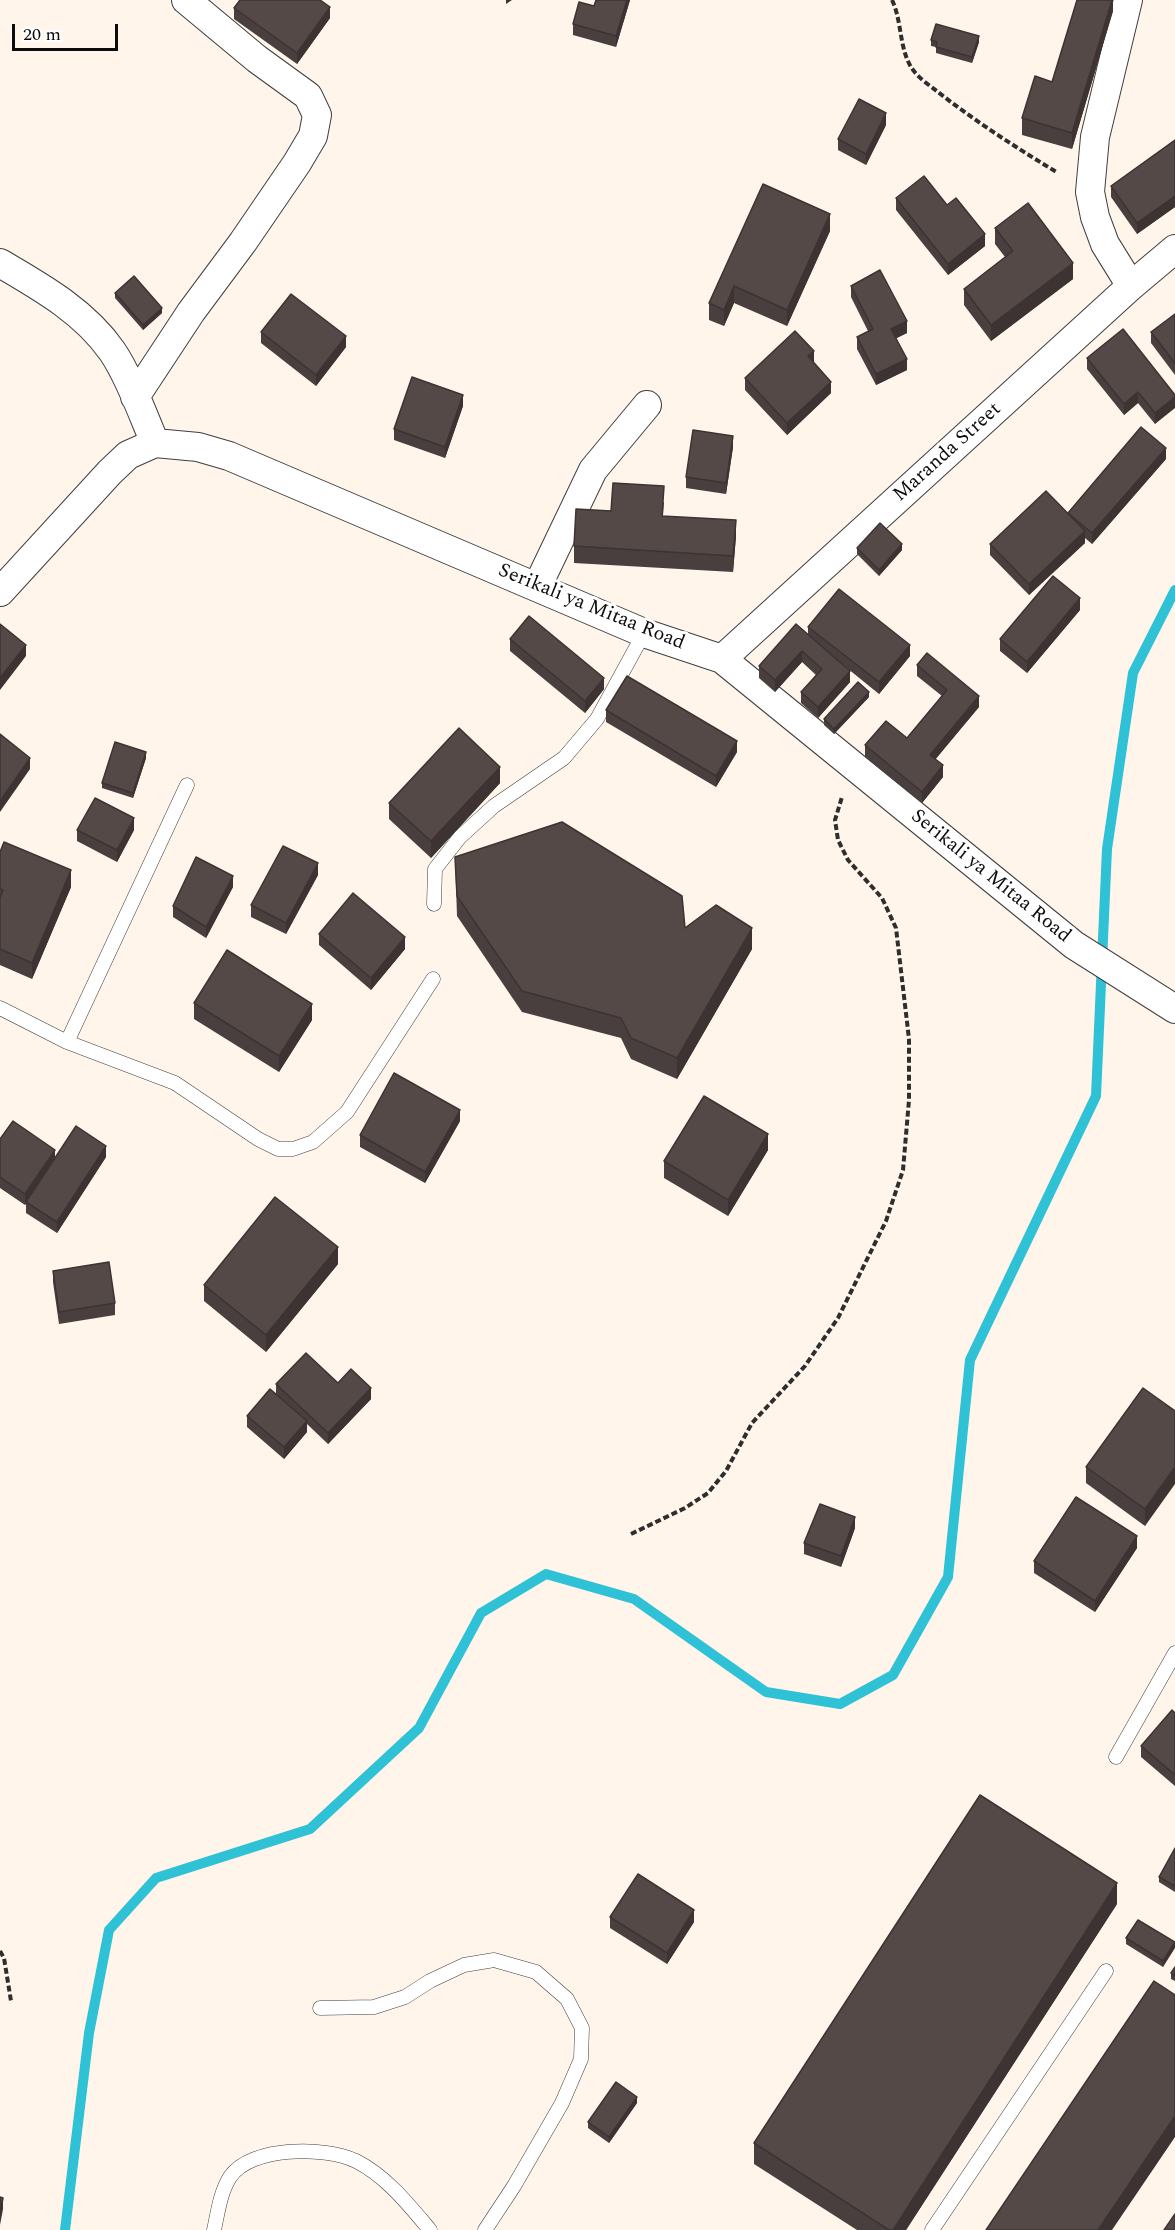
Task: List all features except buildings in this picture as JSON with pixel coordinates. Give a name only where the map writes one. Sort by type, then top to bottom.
[{"type":"street","points":[[135,397],[191,312],[297,163],[313,136],[317,115],[308,96],[257,59],[186,0]]},
{"type":"street","points":[[1128,0],[1095,137],[1090,192],[1095,217],[1105,244],[1131,286]]},
{"type":"street","name":"Maranda Street","points":[[722,659],[1131,286],[1175,249]]},
{"type":"street","points":[[0,263],[50,293],[85,320],[112,352],[156,443],[129,455],[110,472],[0,592]]},
{"type":"street","points":[[537,587],[593,470],[647,405]]},
{"type":"street","name":"Serikali ya Mitaa Road","points":[[156,443],[198,447],[229,456],[644,633],[722,659],[1074,945],[1175,1009]]},
{"type":"lane","points":[[434,904],[435,869],[460,837],[494,806],[564,758],[597,719],[644,633]]},
{"type":"lane","points":[[67,1042],[187,784]]},
{"type":"lane","points":[[0,1008],[67,1042],[175,1083],[258,1139],[278,1149],[293,1149],[313,1142],[347,1112],[433,979]]},
{"type":"lane","points":[[1116,1757],[1175,1653]]},
{"type":"lane","points":[[320,2008],[374,2007],[405,1997],[430,1981],[464,1965],[494,1960],[536,1972],[567,1999],[582,2028],[580,2059],[562,2103],[514,2186],[485,2230]]},
{"type":"lane","points":[[932,2230],[1106,1971]]},
{"type":"lane","points":[[214,2230],[221,2198],[230,2177],[241,2165],[258,2156],[317,2151],[355,2161],[396,2189],[430,2230]]},
{"type":"path","points":[[892,0],[897,10],[911,67],[925,81],[949,101],[1023,151],[1090,192]]},
{"type":"path","points":[[631,1534],[686,1508],[708,1493],[726,1471],[752,1423],[805,1366],[838,1318],[886,1221],[903,1170],[909,1100],[909,1039],[896,928],[882,898],[848,860],[838,840],[835,820],[842,796],[855,769]]},
{"type":"path","points":[[0,1951],[4,1958],[11,2001]]},
{"type":"waterway","points":[[65,2230],[89,2033],[109,1930],[156,1878],[310,1829],[419,1728],[481,1613],[546,1574],[634,1599],[766,1692],[840,1704],[893,1675],[948,1577],[970,1360],[1096,1096],[1107,849],[1133,673],[1175,590]]}]
